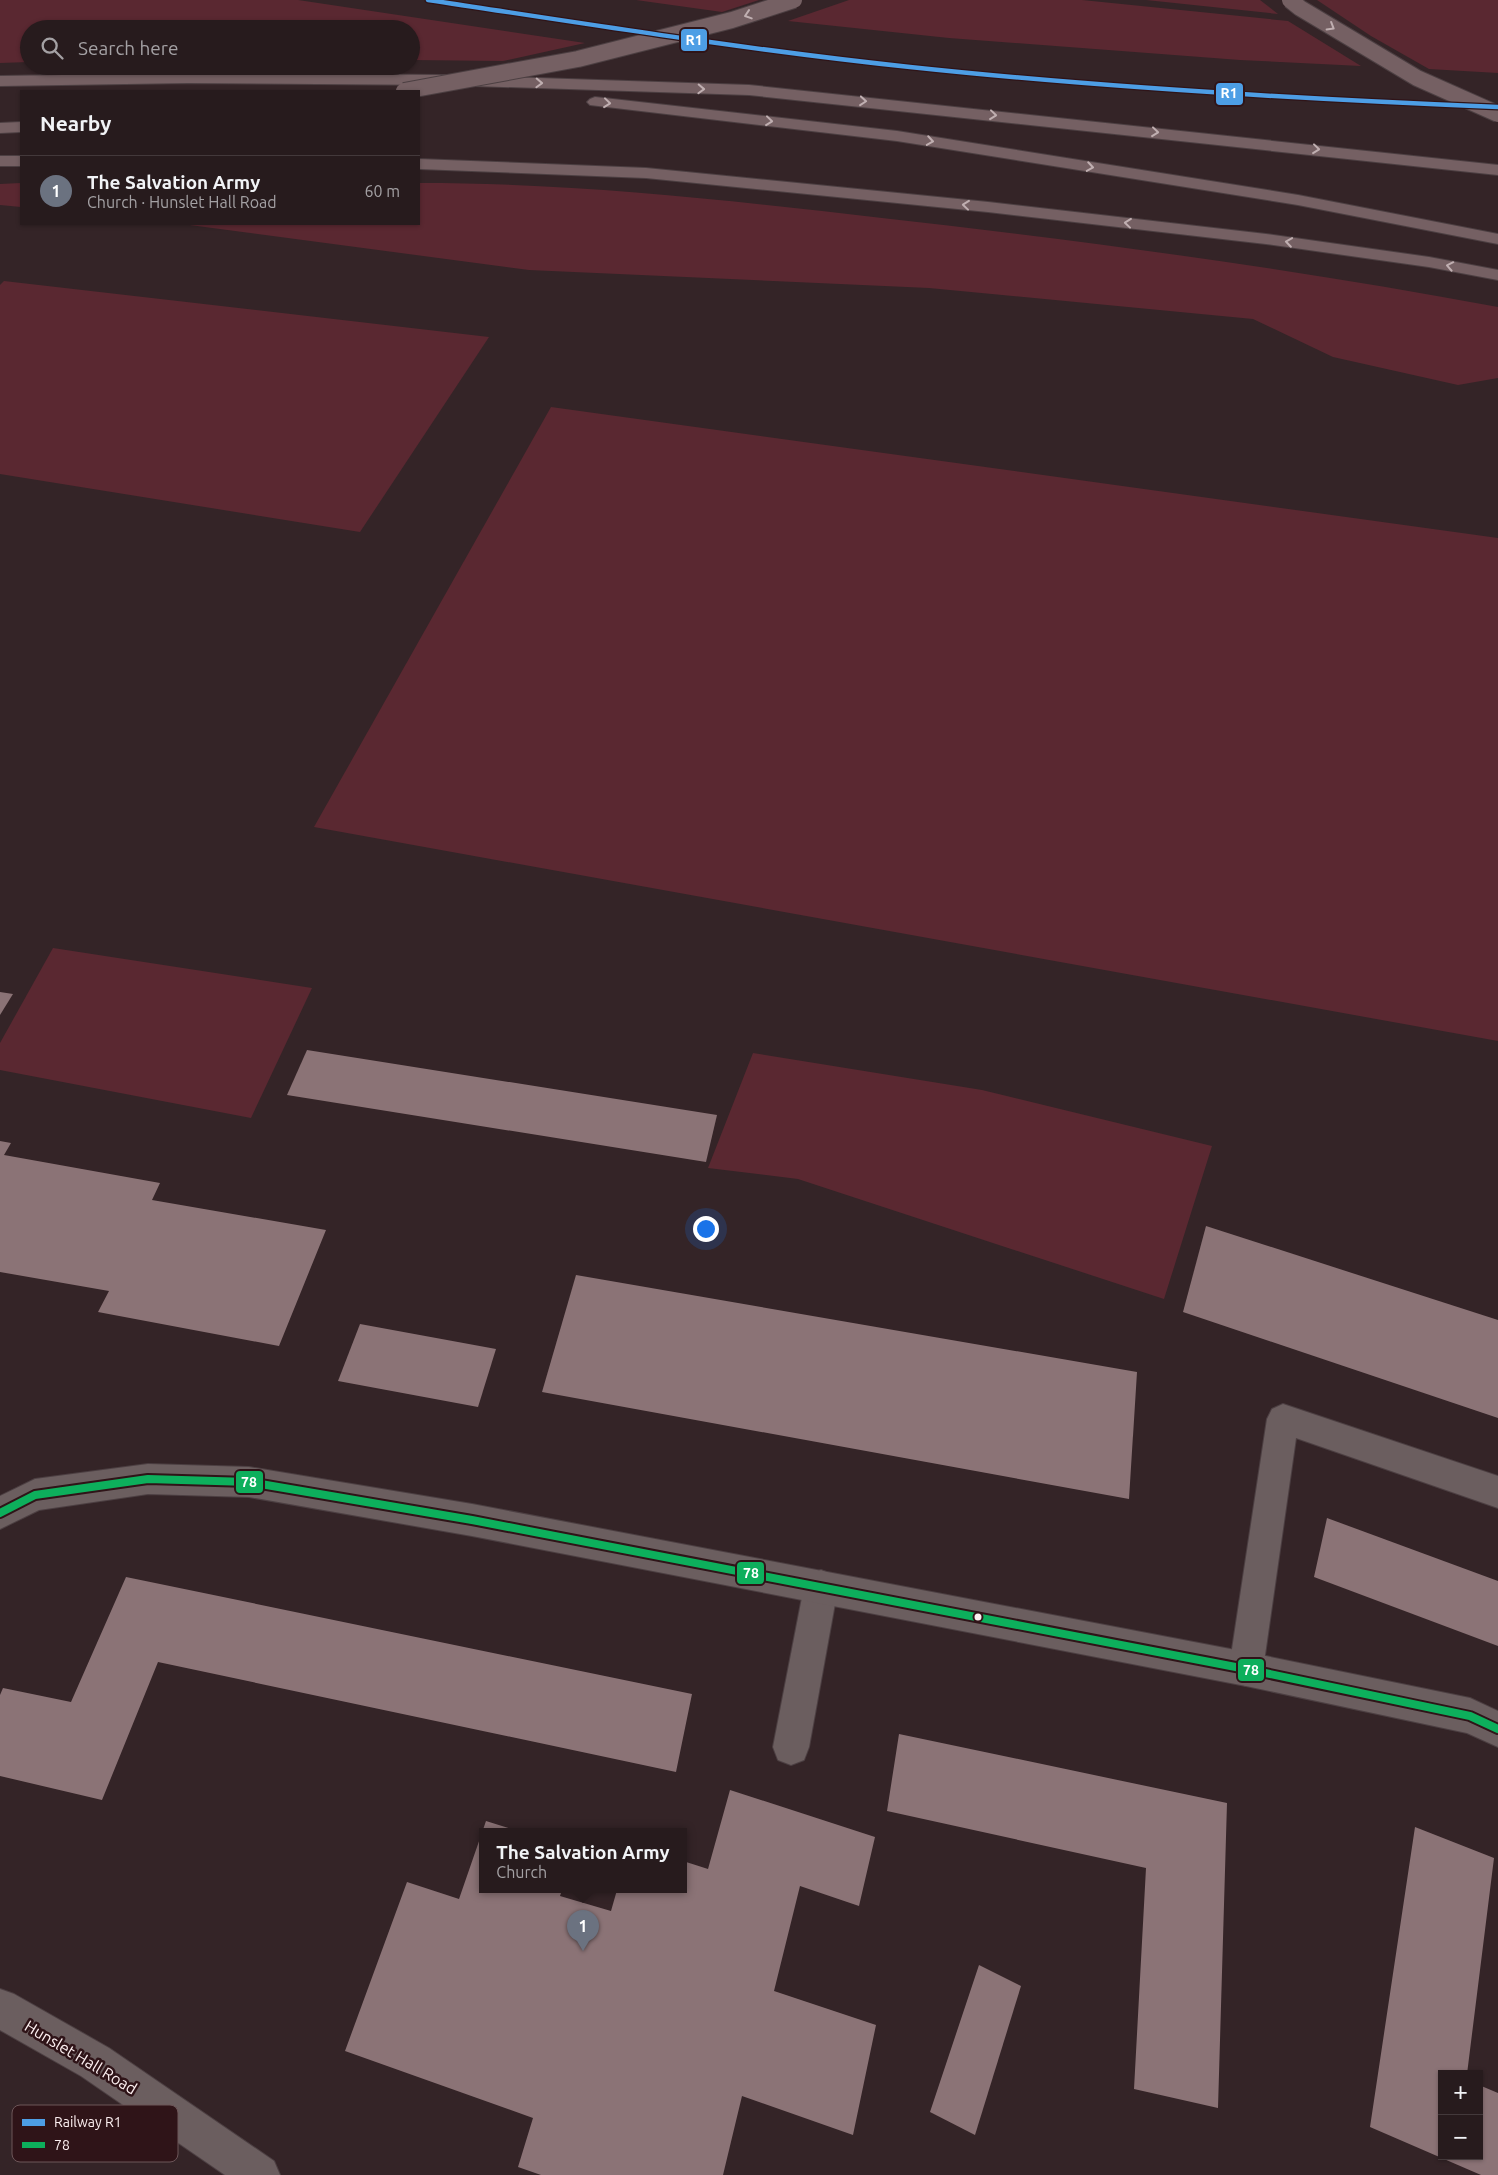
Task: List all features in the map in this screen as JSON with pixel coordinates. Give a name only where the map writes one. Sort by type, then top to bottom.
[{"type":"highway","points":[[409,90],[578,59],[732,20],[794,0]]},
{"type":"highway","points":[[1290,0],[1300,8],[1417,78],[1498,114]]},
{"type":"highway","points":[[0,81],[188,78],[434,80],[749,90],[1498,170]]},
{"type":"highway","points":[[0,81],[209,83],[370,90]]},
{"type":"highway","points":[[420,92],[580,100],[896,136],[1298,200],[1498,240]]},
{"type":"highway","points":[[0,128],[20,127]]},
{"type":"highway","points":[[0,161],[20,160]]},
{"type":"highway","points":[[420,164],[646,172],[988,207],[1266,239],[1429,262],[1498,275]]},
{"type":"street","points":[[1246,1669],[1283,1419],[1498,1492]]},
{"type":"street","points":[[0,1513],[35,1495],[148,1478],[249,1482],[482,1522],[1246,1669],[1470,1716],[1498,1729]]},
{"type":"street","points":[[791,1747],[821,1587]]},
{"type":"street","name":"Hunslet Hall Road","points":[[0,2008],[95,2062],[158,2105]]},
{"type":"street","name":"Hunslet Hall Road","points":[[178,2119],[260,2175]]},
{"type":"shaded area","points":[[0,0],[298,0],[585,43],[503,61],[420,60],[420,20],[20,20],[20,62],[0,63]]},
{"type":"shaded area","points":[[636,0],[759,0],[722,12]]},
{"type":"shaded area","points":[[849,0],[1082,0],[1288,21],[1361,66],[1240,60],[949,38],[788,21]]},
{"type":"shaded area","points":[[1146,0],[1260,0],[1278,14]]},
{"type":"shaded area","points":[[1317,0],[1498,0],[1498,73],[1429,69],[1371,36]]},
{"type":"shaded area","points":[[20,183],[20,207],[0,205],[0,184]]},
{"type":"shaded area","points":[[420,183],[593,189],[824,211],[1036,236],[1191,257],[1345,280],[1498,307],[1498,378],[1458,385],[1333,357],[1253,319],[929,288],[529,270],[190,225],[420,225]]},
{"type":"shaded area","points":[[4,281],[489,337],[360,532],[0,474],[0,285]]},
{"type":"shaded area","points":[[551,407],[1498,538],[1498,1041],[314,827]]},
{"type":"shaded area","points":[[53,948],[312,988],[251,1118],[0,1070],[0,1043]]},
{"type":"shaded area","points":[[753,1053],[982,1090],[1212,1146],[1164,1299],[798,1179],[708,1168]]},
{"type":"building","points":[[0,992],[13,994],[0,1015]]},
{"type":"building","points":[[307,1050],[717,1115],[706,1162],[287,1095]]},
{"type":"building","points":[[0,1141],[11,1143],[4,1155],[160,1183],[152,1200],[326,1230],[279,1346],[98,1312],[109,1291],[0,1272]]},
{"type":"building","points":[[1206,1226],[1498,1320],[1498,1418],[1183,1312]]},
{"type":"building","points":[[576,1275],[1137,1372],[1129,1499],[542,1392]]},
{"type":"building","points":[[360,1324],[496,1349],[478,1407],[338,1381]]},
{"type":"building","points":[[1327,1518],[1498,1581],[1498,1646],[1314,1577]]},
{"type":"building","points":[[126,1577],[692,1694],[676,1772],[158,1662],[102,1800],[0,1776],[0,1695],[3,1688],[71,1702]]},
{"type":"building","points":[[899,1734],[1227,1803],[1218,2108],[1134,2089],[1146,1868],[887,1811]]},
{"type":"building","points":[[730,1790],[875,1837],[859,1906],[800,1886],[774,1991],[876,2025],[853,2135],[742,2096],[723,2175],[541,2175],[518,2167],[533,2118],[345,2051],[407,1882],[459,1899],[479,1841],[479,1893],[561,1893],[560,1896],[611,1911],[616,1893],[687,1893],[687,1862],[708,1869]]},
{"type":"building","points":[[486,1821],[508,1828],[484,1828]]},
{"type":"building","points":[[1415,1827],[1494,1858],[1468,2070],[1438,2070],[1438,2156],[1370,2127]]},
{"type":"building","points":[[979,1965],[1021,1986],[975,2135],[930,2112]]},
{"type":"building","points":[[1483,2087],[1498,2093],[1498,2175],[1481,2175],[1446,2160],[1483,2160]]},
{"type":"railway","points":[[428,0],[729,45],[984,74],[1204,92],[1498,107]]},
{"type":"rail line","name":"R1","points":[[428,0],[774,51],[908,67],[1076,83],[1245,95],[1498,107]]},
{"type":"transit line","name":"78","points":[[0,1513],[35,1495],[148,1479],[249,1482],[472,1520],[1246,1669],[1470,1716],[1498,1729]]},
{"type":"place","name":"The Salvation Army","points":[[583,1951]]}]
